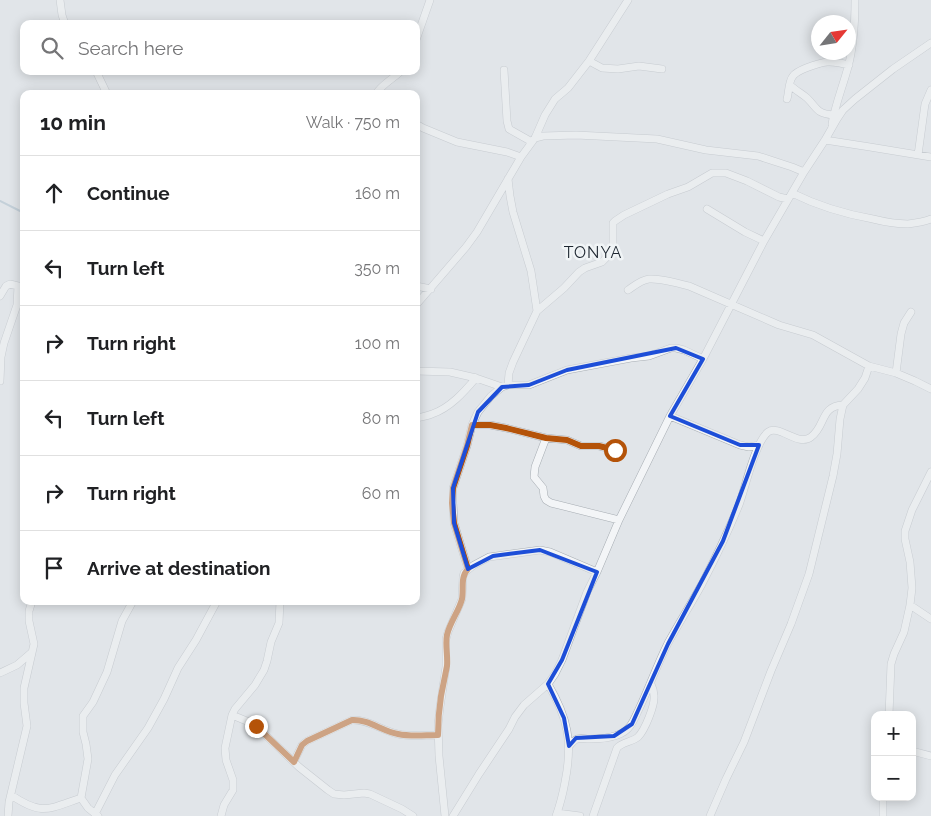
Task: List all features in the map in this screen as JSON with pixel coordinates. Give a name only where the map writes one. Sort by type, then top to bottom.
[{"type":"street","points":[[60,0],[64,20]]},
{"type":"street","points":[[420,29],[430,0]]},
{"type":"street","points":[[420,301],[477,232],[533,140],[555,99],[568,88],[589,61],[628,0]]},
{"type":"street","points":[[831,129],[833,115],[849,64],[855,25],[855,0]]},
{"type":"street","points":[[453,816],[478,774],[509,729],[514,717],[524,705],[548,684],[555,674],[587,592],[619,520],[670,416],[703,359],[764,241],[804,172],[840,114],[855,99],[893,69],[931,43]]},
{"type":"street","points":[[589,61],[602,68],[618,69],[638,66],[662,69]]},
{"type":"street","points":[[787,99],[791,80],[798,72],[822,62],[829,61],[849,64]]},
{"type":"street","points":[[504,70],[507,121],[510,129],[533,140],[543,136],[576,135],[657,139],[706,150],[758,156],[804,172]]},
{"type":"street","points":[[98,75],[105,90]]},
{"type":"street","points":[[379,90],[385,83],[397,75]]},
{"type":"street","points":[[790,85],[808,99],[820,113],[833,115]]},
{"type":"street","points":[[918,155],[924,109],[926,99],[931,90]]},
{"type":"street","points":[[420,126],[457,142],[507,152],[521,157]]},
{"type":"street","points":[[825,140],[931,157]]},
{"type":"street","points":[[468,569],[454,523],[452,503],[453,488],[472,425],[484,403],[505,386],[513,362],[537,311],[564,288],[579,272],[602,262],[611,253],[613,244],[612,227],[615,221],[650,202],[688,187],[712,173],[726,173],[779,197],[790,196],[832,210],[883,221],[909,224],[931,219]]},
{"type":"street","points":[[508,179],[513,212],[531,271],[537,311]]},
{"type":"street","points":[[707,209],[764,241]]},
{"type":"street","points":[[628,290],[649,279],[688,286],[780,324],[813,335],[869,366],[915,381],[931,389]]},
{"type":"street","points":[[0,296],[6,286],[10,284],[18,286],[17,305],[1,357],[0,381]]},
{"type":"street","points":[[420,287],[431,289]]},
{"type":"street","points":[[896,374],[901,334],[904,323],[911,312]]},
{"type":"street","points":[[420,370],[450,372],[505,386],[529,386],[567,370],[649,356],[671,348],[684,350],[703,359]]},
{"type":"street","points":[[710,816],[744,742],[809,574],[833,476],[840,419],[844,405],[858,389],[869,366]]},
{"type":"street","points":[[420,417],[440,411],[454,401],[476,378]]},
{"type":"street","points":[[569,746],[576,739],[622,734],[632,724],[668,644],[702,584],[723,541],[740,503],[759,445],[769,431],[775,430],[801,440],[807,440],[814,435],[834,405],[844,405]]},
{"type":"street","points":[[670,416],[740,445],[749,447],[759,445]]},
{"type":"street","points":[[472,425],[490,425],[546,438],[567,440],[581,446],[599,446],[615,450]]},
{"type":"street","points":[[546,438],[535,467],[534,477],[543,488],[546,500],[556,505],[619,520]]},
{"type":"street","points":[[889,711],[891,664],[902,637],[912,588],[912,575],[905,531],[912,510],[931,472]]},
{"type":"street","points":[[445,816],[438,735],[441,697],[447,660],[446,639],[460,604],[464,573],[493,556],[540,550],[550,552],[596,572]]},
{"type":"street","points":[[6,815],[27,726],[24,688],[34,644],[29,622],[31,605]]},
{"type":"street","points":[[131,605],[122,621],[107,672],[93,702],[83,716],[83,732],[88,760],[81,798],[96,815],[115,775],[148,728],[178,668],[215,605]]},
{"type":"street","points":[[221,816],[224,805],[233,790],[225,748],[232,715],[264,670],[271,642],[279,623],[280,605]]},
{"type":"street","points":[[910,605],[931,619]]},
{"type":"street","points":[[0,672],[17,665],[33,652]]},
{"type":"street","points":[[548,684],[564,718],[569,746],[568,767],[556,814],[580,816]]},
{"type":"street","points":[[593,816],[617,748],[637,737],[647,720],[655,697],[650,684]]},
{"type":"street","points":[[232,715],[256,726],[294,762],[334,794],[370,794],[402,809],[412,816]]},
{"type":"street","points":[[294,762],[302,745],[307,741],[352,720],[360,719],[378,728],[398,734],[412,736],[438,735]]},
{"type":"street","points":[[916,752],[931,756]]},
{"type":"street","points":[[11,795],[32,808],[40,809],[48,809],[81,798]]},
{"type":"street","points":[[883,801],[883,816]]},
{"type":"highlighted area","points":[[676,348],[703,359],[670,416],[740,445],[759,445],[723,541],[668,644],[632,724],[614,736],[576,738],[569,746],[564,718],[548,684],[562,660],[597,572],[540,550],[493,556],[468,569],[454,523],[453,488],[478,412],[502,387],[529,385],[567,370]]},
{"type":"waterway","points":[[0,201],[20,211]]},
{"type":"district","name":"TONYA","points":[[593,252]]},
{"type":"route","points":[[256,726],[294,762],[302,745],[307,741],[352,720],[360,719],[378,728],[398,734],[412,736],[438,735],[441,697],[447,660],[446,639],[460,604],[463,592],[463,577],[468,569],[454,523],[453,488],[472,425],[490,425],[546,438],[567,440],[581,446],[599,446],[615,450]]}]
